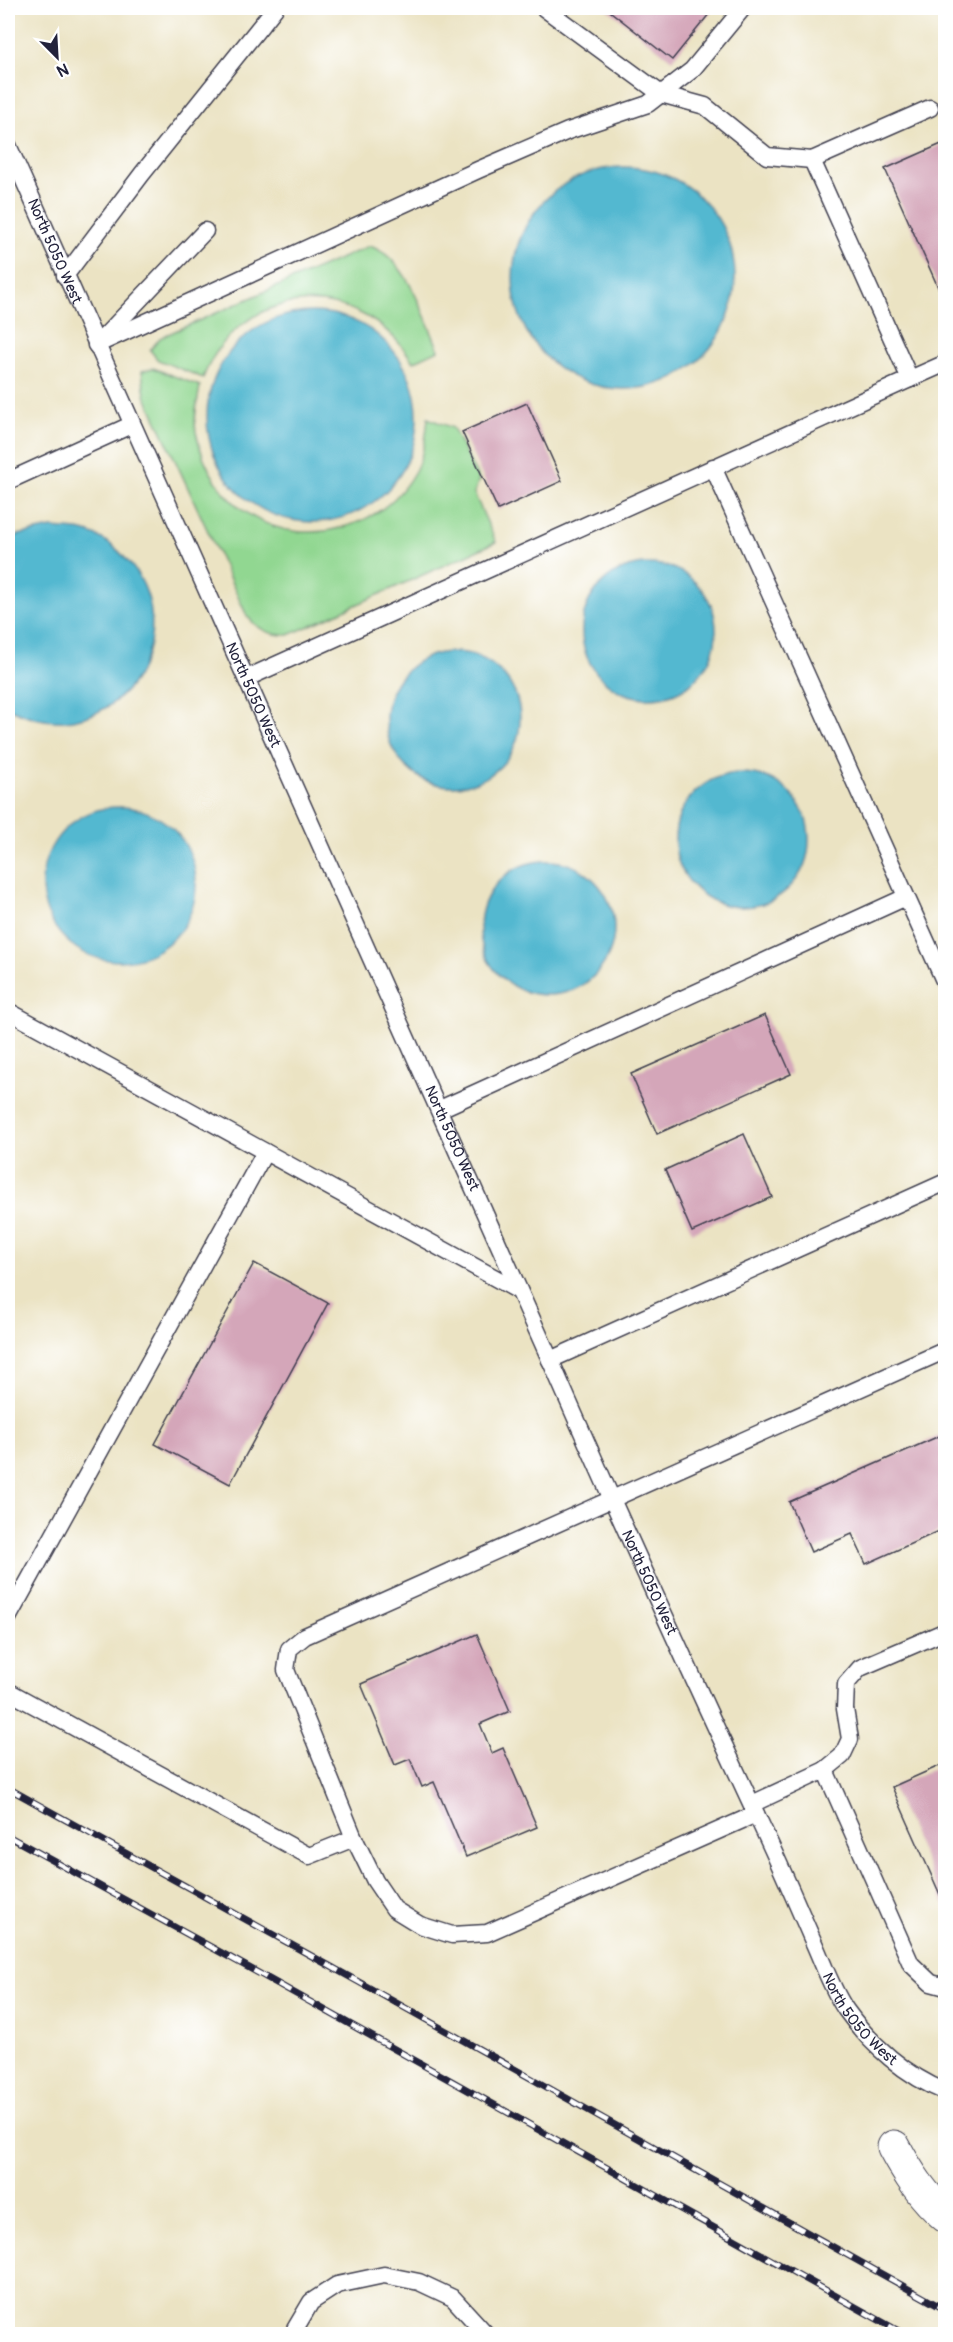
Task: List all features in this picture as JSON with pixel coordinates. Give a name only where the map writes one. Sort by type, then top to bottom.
[{"type":"street","points":[[894,2147],[906,2171],[921,2192],[945,2216]]},
{"type":"lane","points":[[65,276],[142,174],[274,8]]},
{"type":"lane","points":[[544,8],[661,94],[705,106],[767,156],[812,160],[930,108]]},
{"type":"lane","points":[[96,345],[568,131],[648,104],[692,70],[742,8]]},
{"type":"lane","name":"North 5050 West","points":[[8,145],[131,425],[440,1109],[611,1498],[845,2008],[884,2053],[922,2082],[945,2092]]},
{"type":"lane","points":[[812,160],[910,379]]},
{"type":"lane","points":[[96,345],[205,231]]},
{"type":"lane","points":[[247,678],[945,363]]},
{"type":"lane","points":[[8,481],[131,425]]},
{"type":"lane","points":[[713,467],[945,985]]},
{"type":"lane","points":[[440,1109],[906,897]]},
{"type":"lane","points":[[8,1011],[519,1291]]},
{"type":"lane","points":[[8,1618],[265,1152]]},
{"type":"lane","points":[[550,1360],[945,1182]]},
{"type":"lane","points":[[945,1350],[305,1636],[289,1649],[286,1670],[354,1838],[375,1881],[394,1909],[420,1925],[452,1935],[487,1933],[754,1809],[825,1770],[842,1756],[850,1739],[844,1709],[846,1684],[860,1668],[945,1631]]},
{"type":"lane","points":[[8,1691],[309,1856],[354,1838]]},
{"type":"lane","points":[[825,1770],[911,1964],[931,1983],[945,1987]]},
{"type":"lane","points":[[295,2334],[311,2302],[337,2285],[384,2275],[419,2282],[453,2298],[486,2334]]},
{"type":"green space","points":[[369,246],[382,252],[404,275],[413,289],[439,350],[413,362],[390,334],[363,315],[333,304],[302,302],[272,308],[244,323],[221,346],[203,378],[158,360],[150,350],[160,338],[166,335]]},
{"type":"green space","points":[[153,368],[200,386],[195,426],[204,458],[216,481],[232,501],[251,516],[273,526],[297,531],[323,531],[350,525],[370,517],[395,498],[415,471],[423,452],[428,418],[453,428],[479,480],[474,493],[496,542],[289,635],[265,631],[247,616],[145,395],[142,371]]},
{"type":"water","points":[[624,167],[646,169],[676,180],[694,192],[710,208],[722,226],[730,246],[735,278],[733,300],[722,330],[710,348],[694,364],[676,376],[656,384],[624,389],[602,387],[572,376],[554,364],[538,348],[526,330],[518,310],[513,278],[515,256],[526,226],[538,208],[554,192],[572,180],[592,172]]},
{"type":"water","points":[[302,312],[322,312],[343,316],[362,324],[393,350],[405,367],[413,386],[417,417],[413,448],[405,467],[379,498],[362,510],[343,518],[322,522],[302,522],[281,518],[262,510],[231,484],[219,467],[211,448],[207,427],[207,407],[211,386],[219,367],[245,336],[262,324],[281,316]]},
{"type":"water","points":[[51,528],[83,531],[95,535],[112,545],[125,558],[142,581],[150,606],[152,633],[146,658],[134,681],[116,700],[93,714],[65,721],[36,718],[8,708],[8,542],[18,535]]},
{"type":"water","points":[[649,564],[675,569],[697,583],[711,605],[716,631],[711,657],[697,679],[675,693],[649,698],[623,693],[601,679],[587,657],[582,631],[587,605],[601,583],[623,569]]},
{"type":"water","points":[[453,652],[479,657],[501,671],[515,693],[520,719],[515,745],[501,767],[479,781],[453,786],[427,781],[405,767],[391,745],[386,719],[391,693],[405,671],[427,657]]},
{"type":"water","points":[[742,773],[768,778],[790,792],[804,814],[809,840],[804,866],[790,888],[768,902],[742,907],[716,902],[694,888],[680,866],[675,840],[680,814],[694,792],[716,778]]},
{"type":"water","points":[[119,807],[149,812],[174,829],[191,854],[196,884],[191,914],[174,939],[149,956],[119,961],[89,956],[64,939],[47,914],[42,884],[47,854],[64,829],[89,812]]},
{"type":"water","points":[[547,861],[573,866],[595,880],[609,902],[614,928],[609,954],[595,976],[573,990],[547,995],[521,990],[499,976],[485,954],[480,928],[485,902],[499,880],[521,866]]},
{"type":"building","points":[[606,8],[714,8],[672,60]]},
{"type":"building","points":[[946,142],[946,305],[885,169]]},
{"type":"building","points":[[527,403],[562,481],[498,510],[462,432]]},
{"type":"building","points":[[765,1015],[791,1074],[657,1134],[631,1074]]},
{"type":"building","points":[[744,1134],[772,1197],[692,1232],[665,1170]]},
{"type":"building","points":[[254,1263],[328,1303],[230,1484],[155,1444]]},
{"type":"building","points":[[946,1433],[946,1528],[866,1564],[852,1534],[811,1552],[789,1502]]},
{"type":"building","points":[[477,1634],[510,1711],[480,1724],[492,1753],[503,1748],[537,1827],[466,1857],[434,1782],[422,1787],[410,1759],[395,1765],[361,1684]]},
{"type":"building","points":[[946,1763],[946,1908],[892,1787]]},
{"type":"railway","points":[[8,1788],[946,2310]]},
{"type":"railway","points":[[8,1836],[262,1975],[904,2334]]}]
